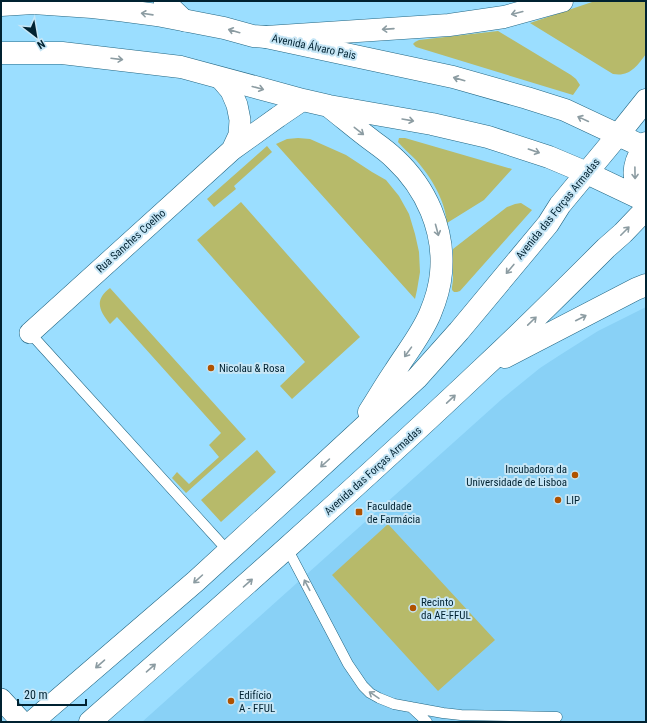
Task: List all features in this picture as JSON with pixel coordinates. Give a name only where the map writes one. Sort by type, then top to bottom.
[{"type":"main road","points":[[266,37],[449,25],[504,17],[562,1]]},
{"type":"main road","name":"Avenida Álvaro Pais","points":[[1,5],[33,3],[92,7],[157,15],[453,77],[565,110],[645,146]]},
{"type":"main road","points":[[1,53],[62,53],[181,67],[329,106],[432,124],[488,137],[550,157],[587,173],[646,202]]},
{"type":"main road","name":"Avenida das Forças Armadas","points":[[32,722],[196,581],[417,378],[459,331],[548,224],[560,205],[646,100]]},
{"type":"main road","points":[[329,106],[395,159],[420,187],[428,202],[438,230],[442,259],[437,294],[430,314],[415,342],[395,370],[354,437]]},
{"type":"main road","points":[[645,146],[637,159],[634,172],[636,185],[646,198]]},
{"type":"main road","name":"Avenida das Forças Armadas","points":[[90,722],[287,548],[484,368],[646,209]]},
{"type":"main road","points":[[484,368],[646,285]]},
{"type":"street","points":[[164,1],[186,21]]},
{"type":"street","name":"Rua Sanches Coelho","points":[[220,78],[231,91],[237,104],[240,120],[239,135],[232,150]]},
{"type":"street","name":"Rua Sanches Coelho","points":[[30,333],[232,150],[303,100]]},
{"type":"street","points":[[1,699],[22,722]]},
{"type":"lane","points":[[30,333],[228,551]]},
{"type":"lane","points":[[287,548],[348,664],[363,686],[370,693],[394,704],[433,712],[461,715],[557,717]]},
{"type":"lane","points":[[411,707],[427,722]]},
{"type":"shaded area","points":[[646,307],[646,722],[142,722],[502,399],[540,368],[560,355],[598,331]]},
{"type":"green space","points":[[595,1],[646,1],[646,54],[629,72],[624,74],[613,74],[530,23]]},
{"type":"green space","points":[[498,31],[576,79],[580,85],[573,95],[416,47],[413,44],[419,40]]},
{"type":"green space","points":[[399,138],[405,138],[512,169],[484,200],[447,223],[446,214],[440,197],[432,181],[416,160],[398,142]]},
{"type":"green space","points":[[287,139],[310,139],[346,155],[386,180],[399,196],[409,214],[419,252],[420,272],[415,299],[276,144]]},
{"type":"green space","points":[[267,146],[272,152],[234,186],[236,189],[214,207],[207,199]]},
{"type":"green space","points":[[241,202],[360,337],[292,399],[280,386],[305,362],[197,240]]},
{"type":"green space","points":[[521,203],[532,210],[460,291],[454,292],[452,290],[453,249],[507,207]]},
{"type":"green space","points":[[110,288],[246,439],[186,493],[172,478],[177,472],[189,484],[219,457],[209,445],[221,433],[117,317],[110,324],[101,310],[100,301],[105,292]]},
{"type":"green space","points":[[257,450],[276,472],[221,522],[201,500]]},
{"type":"green space","name":"Recinto da AE-FFUL","points":[[388,524],[495,640],[438,691],[332,575]]},
{"type":"place","name":"Nicolau & Rosa","points":[[211,368]]},
{"type":"place","name":"Incubadora da Universidade de Lisboa","points":[[575,475]]},
{"type":"place","name":"LIP","points":[[558,500]]},
{"type":"place","name":"Faculdade de Farmácia","points":[[359,512]]},
{"type":"place","name":"Recinto da AE-FFUL","points":[[413,608]]},
{"type":"place","name":"Edifício A - FFUL","points":[[231,701]]}]
